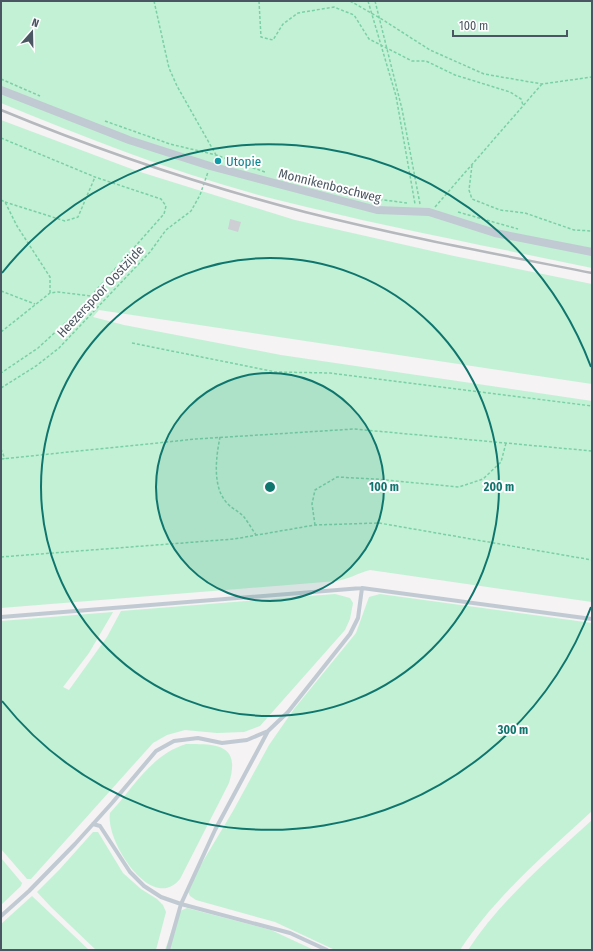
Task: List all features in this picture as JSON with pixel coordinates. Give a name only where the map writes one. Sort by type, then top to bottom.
[{"type":"street","name":"Monnikenboschweg","points":[[1,90],[130,140],[210,166],[377,210],[418,208],[495,233],[592,252]]},
{"type":"lane","points":[[1,617],[362,588],[592,619]]},
{"type":"lane","points":[[168,950],[181,904],[215,830],[268,731],[288,712],[350,634],[358,618],[362,588]]},
{"type":"lane","points":[[1,916],[29,891],[93,824],[156,752],[174,741],[198,738],[222,743],[247,740],[268,731]]},
{"type":"lane","points":[[93,824],[100,826],[130,872],[144,886],[161,897],[181,904],[290,933],[327,950]]},
{"type":"path","points":[[102,120],[170,144],[216,156],[176,86],[169,68],[154,1]]},
{"type":"path","points":[[259,1],[261,37],[264,39],[273,40],[283,24],[298,13],[334,7],[354,15],[370,39],[412,61],[426,61],[455,75],[510,92],[521,99],[523,105]]},
{"type":"path","points":[[350,1],[372,13],[430,50],[484,74],[542,84],[592,77]]},
{"type":"path","points":[[368,1],[396,96],[418,208]]},
{"type":"path","points":[[375,1],[402,109],[418,208]]},
{"type":"path","points":[[1,79],[40,96]]},
{"type":"path","points":[[435,207],[542,84]]},
{"type":"path","points":[[1,138],[96,177],[162,199],[166,206],[164,214],[74,315],[38,348],[1,373]]},
{"type":"path","points":[[472,164],[469,190],[472,199],[500,210],[525,213],[574,230],[592,232]]},
{"type":"path","name":"Heezerspoor Oostzijde","points":[[1,388],[36,366],[59,348],[150,252],[166,230],[191,211],[200,195],[210,166]]},
{"type":"path","points":[[1,200],[66,221],[78,217],[96,177]]},
{"type":"path","points":[[5,202],[17,226],[50,277],[50,293]]},
{"type":"path","points":[[1,291],[36,305]]},
{"type":"path","points":[[1,332],[50,293],[58,292],[91,296]]},
{"type":"path","points":[[132,343],[276,372],[330,373],[592,406]]},
{"type":"path","points":[[1,459],[220,437],[354,429],[592,451]]},
{"type":"path","points":[[220,437],[217,456],[217,484],[219,490],[226,503],[244,516],[256,535]]},
{"type":"path","points":[[315,525],[312,504],[315,490],[337,477],[459,487],[483,479],[501,462],[506,443]]},
{"type":"path","points":[[1,450],[5,459]]},
{"type":"path","points":[[1,557],[234,539],[315,525],[379,523],[592,560]]},
{"type":"green space","points":[[1,1],[592,1],[592,268],[434,236],[278,200],[172,169],[1,103]]},
{"type":"green space","points":[[1,120],[137,171],[295,220],[454,256],[592,284],[592,384],[99,310],[93,317],[124,325],[281,355],[592,401],[592,602],[370,570],[337,581],[1,608]]},
{"type":"green space","points":[[335,594],[350,598],[353,603],[350,619],[345,630],[260,726],[244,732],[217,733],[185,730],[167,735],[153,743],[31,879],[27,879],[1,849],[1,621],[113,612],[89,653],[63,687],[69,690],[107,637],[121,611]]},
{"type":"green space","points":[[380,594],[592,623],[592,811],[505,894],[460,950],[335,950],[275,922],[196,900],[190,896],[188,892],[193,878],[233,811],[269,745],[294,709],[356,633],[369,597]]},
{"type":"green space","points":[[186,744],[216,746],[224,749],[232,760],[232,770],[229,783],[180,879],[169,887],[157,887],[144,881],[133,870],[123,855],[115,840],[110,825],[110,813],[153,764],[174,749]]},
{"type":"green space","points":[[592,820],[592,950],[468,950],[495,914],[526,881]]},
{"type":"green space","points":[[93,832],[98,832],[123,873],[141,889],[157,899],[163,905],[166,912],[156,950],[96,950],[37,892]]},
{"type":"green space","points":[[1,858],[22,883],[21,886],[1,905]]},
{"type":"green space","points":[[32,896],[89,950],[1,950],[1,924]]},
{"type":"green space","points":[[187,908],[271,930],[314,950],[165,950],[178,912]]},
{"type":"building","points":[[230,219],[241,222],[238,232],[228,229]]},
{"type":"railway","points":[[1,110],[113,153],[189,179],[266,202],[376,229],[592,273]]},
{"type":"place","name":"Utopie","points":[[218,161]]}]
